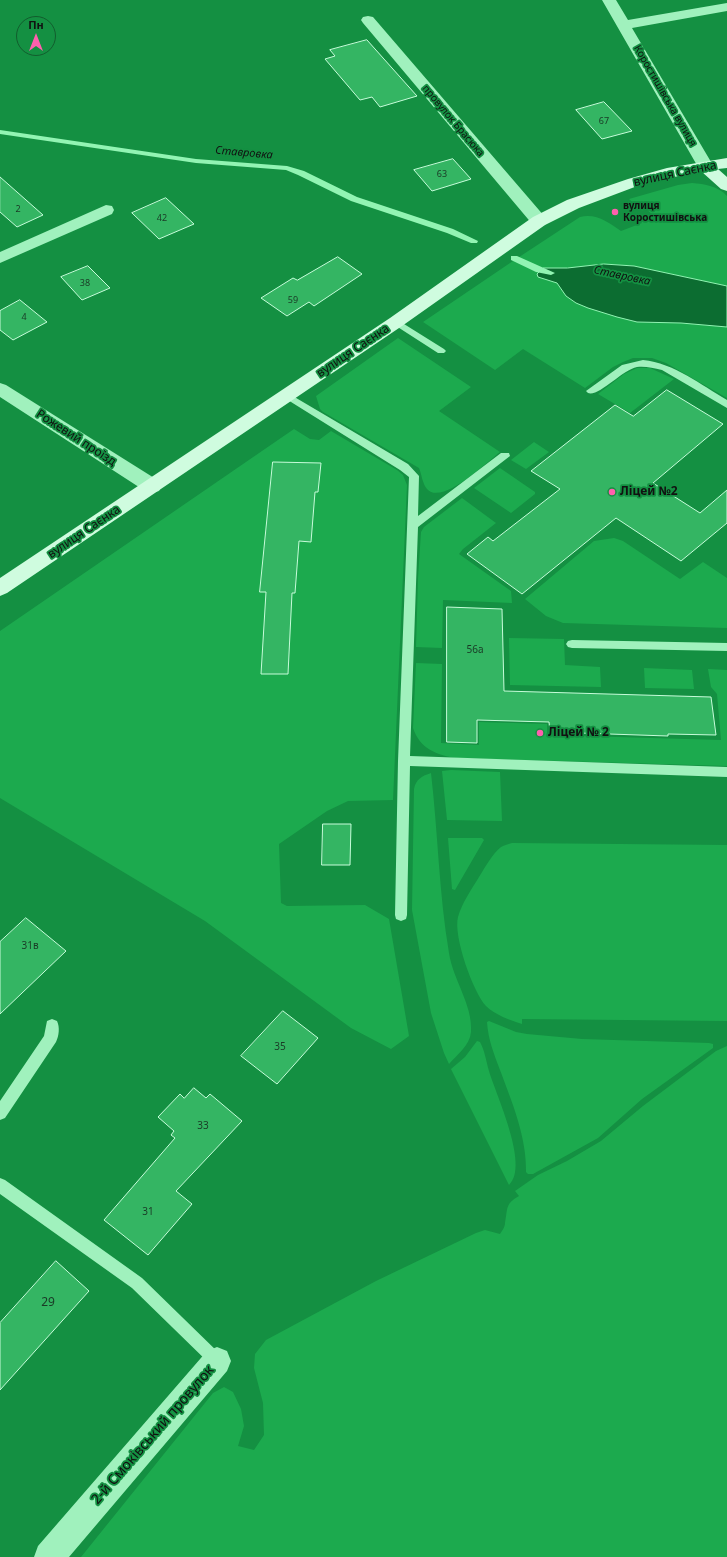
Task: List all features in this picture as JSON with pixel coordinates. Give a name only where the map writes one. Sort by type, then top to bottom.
[{"type":"street","name":"Коростишівська вулиця","points":[[609,0],[706,166],[727,186]]},
{"type":"street","points":[[624,25],[727,7]]},
{"type":"street","name":"провулок Брасюка","points":[[368,20],[539,221]]},
{"type":"street","name":"вулиця Саєнка","points":[[0,588],[396,322],[539,221],[573,204],[634,182],[666,173],[727,164]]},
{"type":"street","points":[[0,258],[106,210]]},
{"type":"street","name":"Рожевий проїзд","points":[[0,389],[152,486]]},
{"type":"street","name":"2-й Смоківський провулок","points":[[48,1557],[216,1361]]},
{"type":"lane","points":[[396,322],[441,351]]},
{"type":"lane","points":[[591,391],[632,363],[642,362],[665,368],[727,405]]},
{"type":"lane","points":[[286,395],[410,471],[414,476],[415,482],[404,761],[401,915]]},
{"type":"lane","points":[[413,525],[505,456]]},
{"type":"lane","points":[[572,644],[727,647]]},
{"type":"lane","points":[[404,761],[727,772]]},
{"type":"lane","points":[[0,1113],[51,1038],[52,1024]]},
{"type":"lane","name":"2-й Смоківський провулок","points":[[0,1185],[137,1283],[216,1361]]},
{"type":"shaded area","points":[[692,183],[715,188],[727,196],[727,286],[634,266],[604,264],[554,268],[539,277],[557,283],[637,322],[681,323],[727,327],[727,398],[666,363],[652,358],[633,358],[623,362],[613,367],[585,388],[523,349],[495,370],[423,322],[580,217],[597,217],[621,231],[642,223],[639,219],[652,214],[646,209],[642,211],[629,199],[678,185]]},
{"type":"shaded area","points":[[398,338],[471,387],[439,411],[500,452],[464,481],[443,492],[434,493],[425,487],[419,468],[323,412],[320,409],[316,396]]},
{"type":"shaded area","points":[[637,368],[650,368],[674,379],[630,413],[598,394],[624,374]]},
{"type":"shaded area","points":[[294,429],[310,439],[319,440],[331,431],[397,470],[403,475],[407,485],[393,800],[348,801],[327,811],[279,844],[281,903],[287,906],[365,905],[389,919],[409,1036],[391,1049],[351,1028],[205,921],[0,798],[0,631]]},
{"type":"shaded area","points":[[534,442],[549,452],[526,469],[511,460]]},
{"type":"shaded area","points":[[500,468],[535,492],[535,494],[511,513],[474,488]]},
{"type":"shaded area","points":[[462,498],[496,523],[463,549],[459,554],[511,591],[512,603],[443,600],[442,648],[416,647],[421,532],[424,527]]},
{"type":"shaded area","points":[[614,538],[623,541],[680,579],[703,562],[727,578],[727,628],[563,623],[546,616],[525,599],[594,541]]},
{"type":"shaded area","points":[[509,638],[564,639],[565,665],[600,667],[601,687],[510,685]]},
{"type":"shaded area","points":[[416,663],[442,664],[441,743],[479,745],[479,722],[547,724],[547,735],[721,740],[717,694],[711,687],[708,669],[727,670],[727,766],[456,758],[442,755],[425,746],[416,735],[413,728]]},
{"type":"shaded area","points":[[644,668],[692,670],[694,689],[645,688]]},
{"type":"shaded area","points":[[442,771],[500,772],[502,821],[447,820]]},
{"type":"shaded area","points":[[431,773],[443,908],[449,953],[454,973],[466,1002],[471,1022],[471,1032],[468,1041],[463,1050],[449,1064],[431,1013],[412,910],[414,789],[420,778]]},
{"type":"shaded area","points":[[448,838],[482,838],[484,840],[455,890],[452,889]]},
{"type":"shaded area","points":[[512,843],[727,845],[727,1021],[522,1019],[522,1024],[503,1017],[486,1006],[475,989],[465,963],[458,937],[458,917],[467,897],[492,857],[501,847]]},
{"type":"shaded area","points":[[489,1021],[516,1032],[527,1034],[582,1039],[709,1043],[713,1044],[713,1048],[642,1099],[598,1138],[533,1174],[528,1174],[526,1172],[524,1146],[518,1120],[490,1040],[487,1022]]},
{"type":"shaded area","points":[[477,1041],[480,1042],[483,1049],[489,1071],[510,1130],[514,1147],[516,1163],[514,1176],[509,1185],[451,1069],[465,1057]]},
{"type":"shaded area","points":[[727,1046],[727,1557],[81,1557],[213,1393],[224,1387],[233,1392],[241,1409],[244,1426],[238,1446],[254,1450],[264,1435],[263,1403],[254,1368],[255,1354],[266,1340],[376,1281],[476,1233],[485,1230],[500,1234],[504,1226],[509,1204],[519,1196],[515,1191],[538,1175],[567,1161],[601,1141],[643,1106],[716,1051]]},
{"type":"water","points":[[604,264],[634,266],[727,286],[727,327],[681,323],[637,322],[617,317],[576,303],[566,296],[557,283],[538,277],[537,274],[543,268],[567,268]]},
{"type":"building","points":[[367,40],[417,96],[380,107],[372,97],[360,100],[325,59],[335,56],[330,50]]},
{"type":"building","points":[[604,102],[632,131],[602,139],[576,110]]},
{"type":"building","points":[[453,159],[471,179],[432,191],[414,170]]},
{"type":"building","points":[[0,177],[43,215],[17,227],[0,212]]},
{"type":"building","points":[[166,198],[194,224],[159,239],[132,213]]},
{"type":"building","points":[[338,257],[362,274],[314,306],[309,302],[287,316],[261,298],[293,278],[297,280]]},
{"type":"building","points":[[88,266],[110,288],[82,300],[61,277]]},
{"type":"building","points":[[20,300],[47,322],[13,340],[0,330],[0,311]]},
{"type":"building","name":"Ліцей №2","points":[[667,390],[723,424],[653,483],[700,513],[727,490],[727,523],[681,561],[616,518],[522,594],[467,554],[488,537],[493,541],[560,489],[531,471],[615,405],[633,416]]},
{"type":"building","points":[[273,462],[321,463],[318,492],[315,492],[311,542],[299,541],[295,593],[292,593],[288,674],[261,674],[266,592],[260,592]]},
{"type":"building","points":[[447,607],[502,609],[504,691],[711,697],[716,735],[668,734],[668,736],[550,732],[549,722],[477,720],[477,743],[447,742]]},
{"type":"building","points":[[323,824],[351,824],[350,865],[322,865]]},
{"type":"building","points":[[26,918],[66,951],[0,1014],[0,942]]},
{"type":"building","points":[[283,1011],[318,1038],[277,1084],[241,1056]]},
{"type":"building","points":[[194,1088],[206,1098],[210,1094],[242,1121],[176,1191],[192,1204],[148,1255],[104,1220],[175,1138],[171,1135],[174,1131],[158,1117],[180,1094],[184,1098]]},
{"type":"building","points":[[56,1261],[89,1291],[0,1390],[0,1323]]},
{"type":"waterway","name":"Ставровка","points":[[0,132],[196,161],[287,168],[301,173],[354,199],[450,231],[474,241]]},
{"type":"waterway","name":"Ставровка","points":[[514,258],[539,270],[551,273]]},
{"type":"place","name":"вулиця Коростишівська","points":[[615,212]]},
{"type":"place","name":"Ліцей №2","points":[[612,492]]},
{"type":"place","name":"Ліцей № 2","points":[[540,733]]}]
